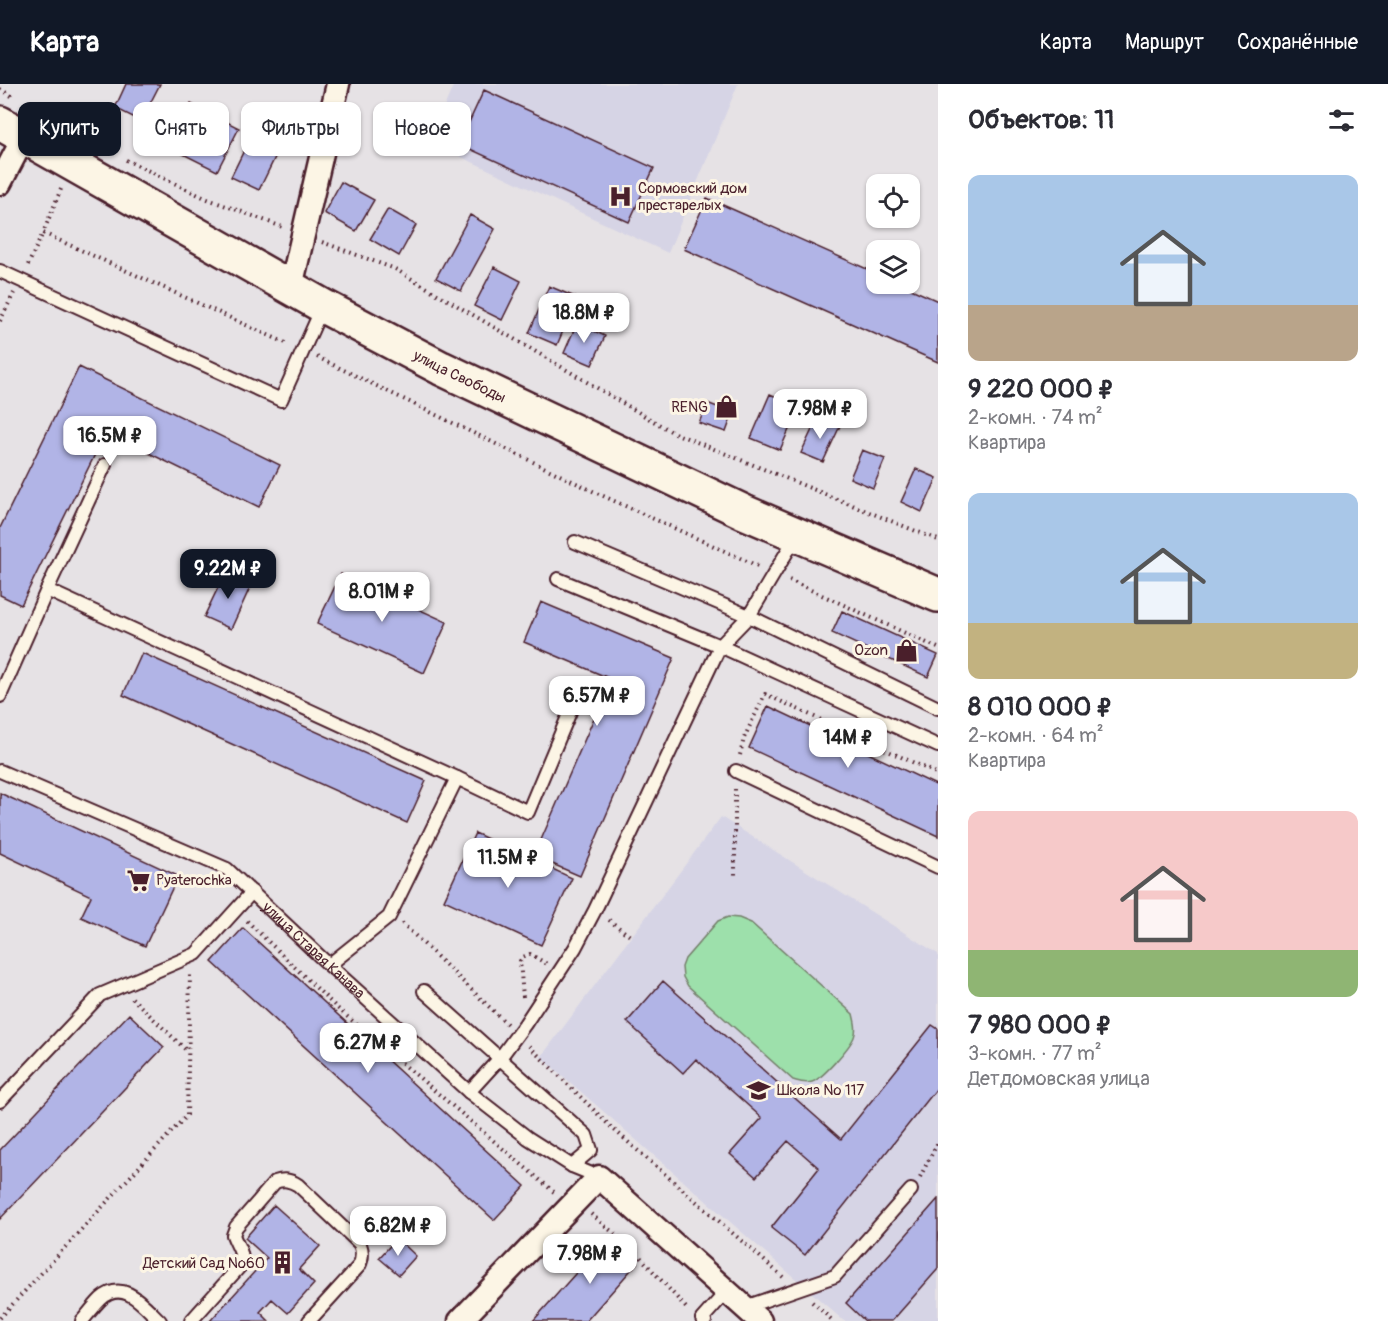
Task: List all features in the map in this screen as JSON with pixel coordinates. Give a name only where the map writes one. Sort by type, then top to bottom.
[{"type":"main road","name":"улица Свободы","points":[[15,120],[72,164],[323,306],[441,368],[744,512],[938,595]]},
{"type":"street","points":[[291,288],[338,84]]},
{"type":"street","points":[[0,183],[15,120]]},
{"type":"street","points":[[460,1321],[599,1177]]},
{"type":"street","name":"улица Старая Канава","points":[[599,1177],[753,1314]]},
{"type":"lane","points":[[0,271],[281,400],[323,306]]},
{"type":"lane","points":[[0,696],[105,465]]},
{"type":"lane","points":[[469,1092],[500,1058],[521,1030],[576,948],[720,646],[749,616],[797,534]]},
{"type":"lane","points":[[576,542],[749,616],[938,708]]},
{"type":"lane","points":[[558,579],[720,646],[938,746]]},
{"type":"lane","points":[[47,590],[528,812],[580,688]]},
{"type":"lane","name":"улица Старая Канава","points":[[0,771],[227,869],[469,1092],[528,1138],[572,1166],[599,1177]]},
{"type":"lane","points":[[736,771],[938,867]]},
{"type":"lane","points":[[329,965],[389,917],[457,778]]},
{"type":"lane","points":[[0,1101],[100,995],[196,954],[252,892]]},
{"type":"lane","points":[[424,991],[586,1135],[591,1150],[572,1166]]},
{"type":"lane","points":[[191,1321],[242,1264],[241,1250],[233,1235],[236,1227],[275,1182],[283,1180],[298,1185],[360,1244],[362,1250],[360,1266],[309,1321]]},
{"type":"lane","points":[[753,1314],[797,1289],[835,1276],[911,1190]]},
{"type":"lane","points":[[82,1321],[110,1293],[124,1291],[133,1295],[160,1321]]},
{"type":"lane","points":[[705,1321],[702,1318],[727,1291]]},
{"type":"path","points":[[0,89],[15,120]]},
{"type":"path","points":[[117,156],[205,198],[395,269],[672,432],[938,540]]},
{"type":"path","points":[[72,164],[43,233],[303,351],[601,495],[938,648]]},
{"type":"path","points":[[735,878],[735,777],[744,738],[765,694],[938,774]]},
{"type":"path","points":[[595,910],[630,936]]},
{"type":"path","points":[[391,912],[521,1030],[612,1128],[833,1321]]},
{"type":"path","points":[[240,914],[336,1007],[551,1191]]},
{"type":"path","points":[[521,1030],[520,961],[530,954],[560,971]]},
{"type":"path","points":[[0,1318],[187,1115],[190,956]]},
{"type":"path","points":[[120,987],[188,1052]]},
{"type":"path","points":[[612,1128],[618,1124]]},
{"type":"path","points":[[911,1190],[918,1182],[938,1142]]},
{"type":"path","points":[[575,1201],[634,1250],[690,1313]]},
{"type":"shaded area","name":"Сормовский дом престарелых","points":[[454,84],[738,84],[668,253],[459,156],[471,156],[471,102],[446,102]]},
{"type":"shaded area","name":"Школа № 117","points":[[721,817],[938,954],[938,1321],[844,1321],[541,1057]]},
{"type":"green space","points":[[728,917],[739,918],[751,923],[853,1014],[854,1037],[842,1055],[817,1080],[805,1083],[793,1080],[688,986],[683,977],[682,967],[685,959],[718,921]]},
{"type":"building","points":[[126,84],[160,84],[151,102],[133,102],[133,117],[121,111],[121,102],[118,102]]},
{"type":"building","points":[[484,90],[654,168],[629,222],[471,150],[471,118]]},
{"type":"building","points":[[229,123],[239,128],[229,148]]},
{"type":"building","points":[[187,156],[225,156],[217,171]]},
{"type":"building","points":[[241,156],[276,156],[259,190],[231,177]]},
{"type":"building","points":[[341,182],[374,200],[356,231],[324,213]]},
{"type":"building","points":[[707,198],[866,269],[866,294],[920,293],[938,301],[938,362],[684,249]]},
{"type":"building","points":[[388,209],[416,225],[399,256],[370,239]]},
{"type":"building","points":[[470,215],[495,229],[461,291],[436,278]]},
{"type":"building","points":[[494,267],[521,281],[502,320],[474,306]]},
{"type":"building","points":[[549,286],[577,298],[557,345],[529,333]]},
{"type":"building","points":[[577,323],[605,336],[592,365],[564,353]]},
{"type":"building","points":[[79,367],[280,465],[259,507],[106,432],[21,605],[0,595],[0,528]]},
{"type":"building","points":[[770,394],[799,407],[780,450],[751,438]]},
{"type":"building","points":[[707,403],[733,413],[726,432],[699,423]]},
{"type":"building","points":[[818,417],[840,426],[823,462],[801,453]]},
{"type":"building","points":[[862,450],[885,459],[873,488],[850,478]]},
{"type":"building","points":[[916,469],[937,478],[922,512],[901,502]]},
{"type":"building","points":[[226,571],[252,583],[231,629],[204,617]]},
{"type":"building","points":[[341,574],[447,622],[424,673],[317,624]]},
{"type":"building","points":[[541,602],[674,658],[580,876],[534,856],[611,679],[524,642]]},
{"type":"building","points":[[842,611],[938,655],[928,677],[832,633]]},
{"type":"building","points":[[142,653],[426,781],[407,823],[123,695]]},
{"type":"building","points":[[768,706],[938,786],[938,836],[749,748]]},
{"type":"building","points":[[0,793],[178,876],[145,946],[81,917],[91,896],[0,853]]},
{"type":"building","points":[[475,833],[572,878],[541,945],[444,900]]},
{"type":"building","points":[[243,928],[525,1186],[494,1220],[212,962]]},
{"type":"building","points":[[663,981],[841,1139],[932,1025],[938,1029],[938,1087],[805,1255],[771,1228],[819,1168],[788,1141],[756,1177],[730,1154],[762,1118],[696,1059],[683,1073],[627,1022]]},
{"type":"building","points":[[129,1014],[164,1047],[0,1219],[0,1150]]},
{"type":"building","points":[[938,1199],[938,1269],[892,1321],[865,1321],[846,1303]]},
{"type":"building","name":"Детский Сад №60","points":[[274,1205],[320,1246],[299,1269],[314,1284],[288,1313],[272,1299],[260,1312],[269,1321],[210,1321],[267,1258],[245,1238]]},
{"type":"building","points":[[609,1236],[638,1262],[586,1321],[533,1321]]},
{"type":"building","points":[[397,1238],[416,1256],[399,1275],[379,1258]]},
{"type":"place","name":"Сормовский дом престарелых","points":[[620,197]]},
{"type":"place","name":"RENG","points":[[726,407]]},
{"type":"place","name":"Ozon","points":[[906,650]]},
{"type":"place","name":"Pyaterochka","points":[[138,880]]},
{"type":"place","name":"Школа № 117","points":[[759,1090]]},
{"type":"place","name":"Детский Сад №60","points":[[283,1263]]}]
